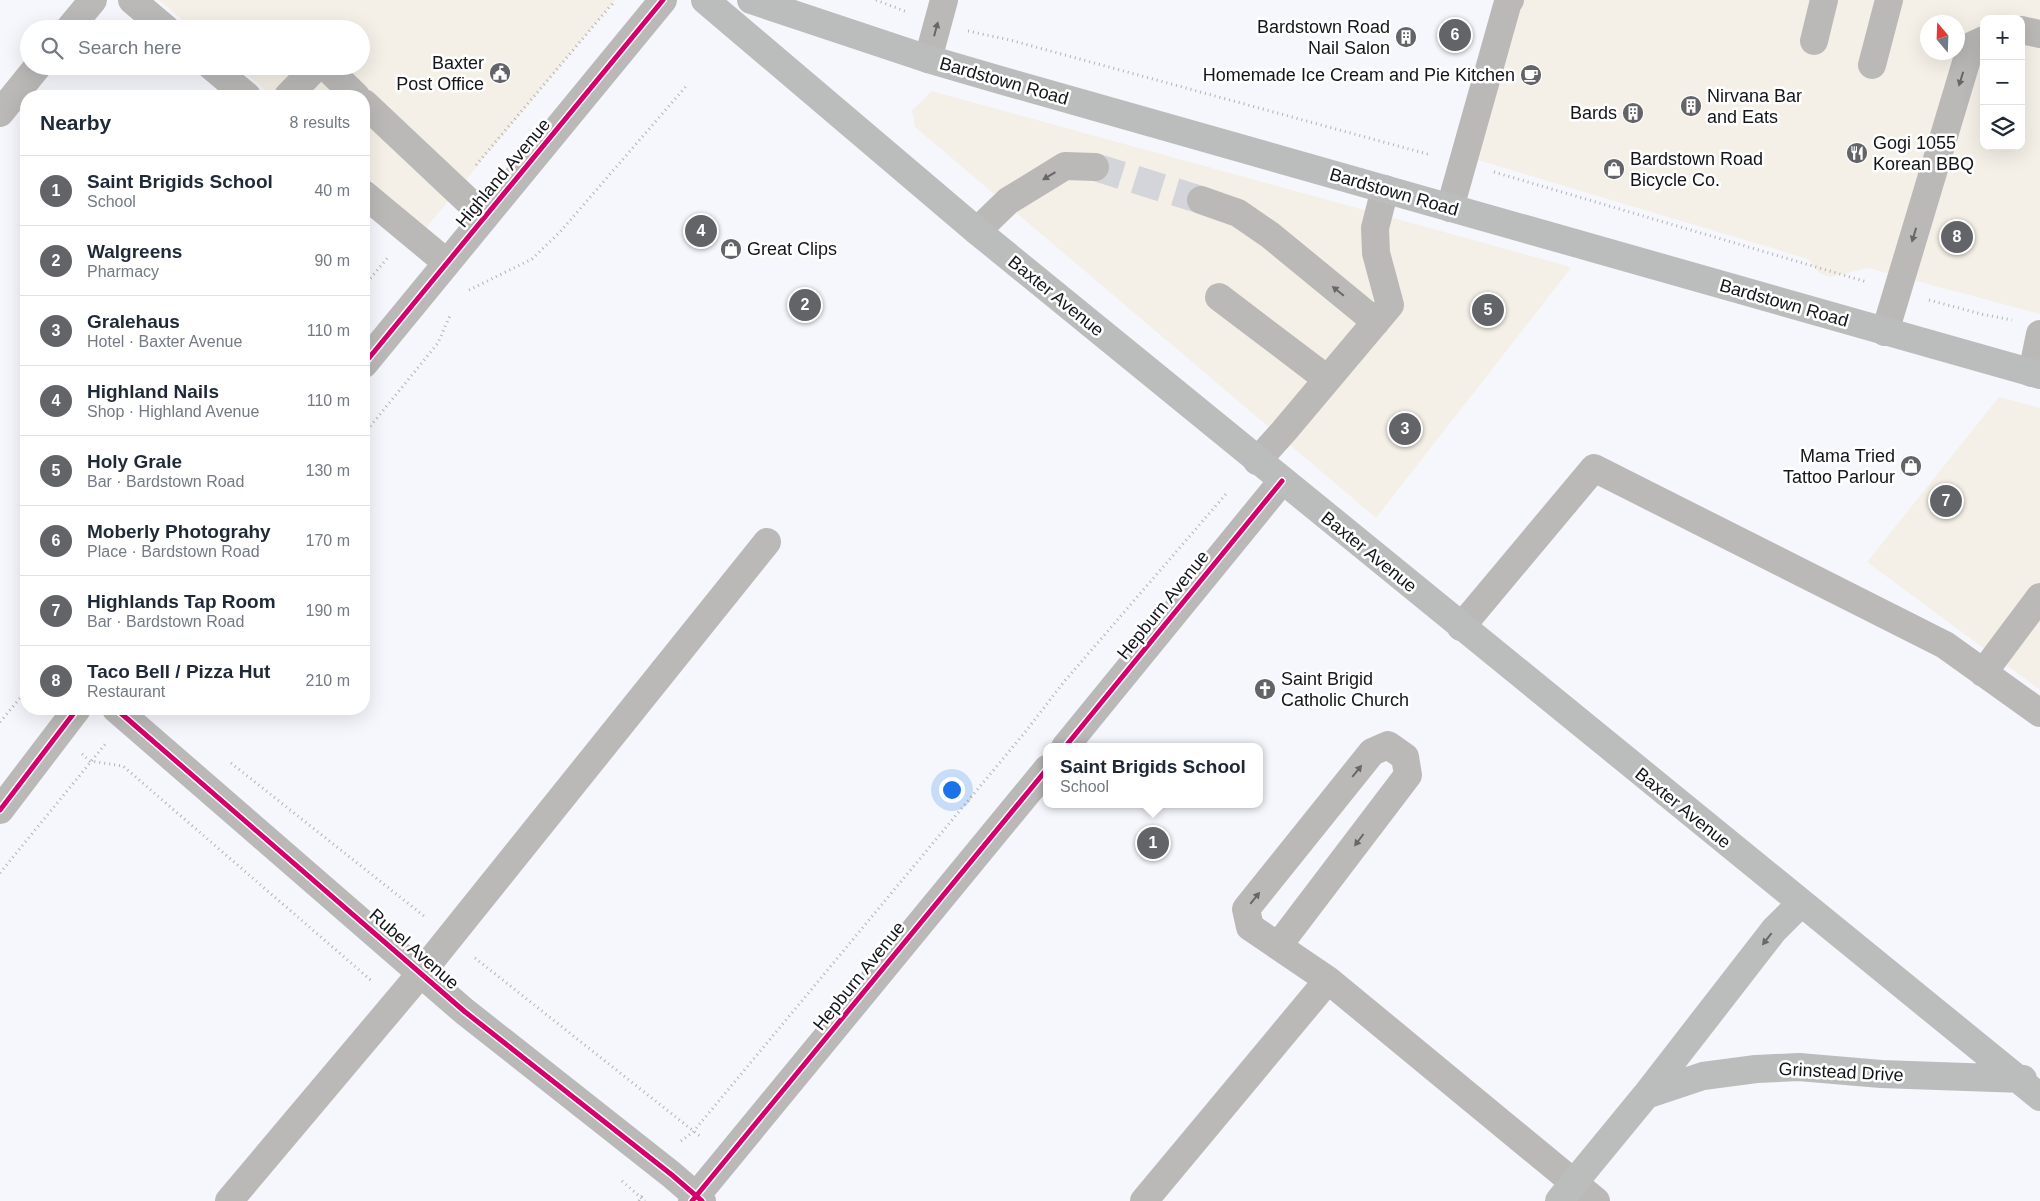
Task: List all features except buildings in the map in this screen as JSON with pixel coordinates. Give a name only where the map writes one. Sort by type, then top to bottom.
[{"type":"main road","name":"Baxter Avenue","points":[[705,0],[976,231],[1257,461],[1801,903],[2029,1078],[2040,1097]]},
{"type":"main road","name":"Bardstown Road","points":[[750,0],[928,59],[2036,374]]},
{"type":"main road","points":[[1566,1192],[1646,1095],[1774,930],[1801,903]]},
{"type":"main road","name":"Grinstead Drive","points":[[1646,1095],[1703,1076],[1756,1069],[1781,1068],[2029,1078]]},
{"type":"street","points":[[76,20],[93,0]]},
{"type":"street","points":[[132,0],[155,20]]},
{"type":"street","name":"Highland Avenue","points":[[370,357],[663,0]]},
{"type":"street","points":[[928,59],[944,0]]},
{"type":"street","points":[[1450,208],[1510,0]]},
{"type":"street","points":[[1814,41],[1824,0]]},
{"type":"street","points":[[1872,66],[1889,0]]},
{"type":"street","points":[[2025,31],[2040,34]]},
{"type":"street","points":[[1885,332],[1971,46],[1980,42]]},
{"type":"street","points":[[0,113],[31,75]]},
{"type":"street","points":[[222,75],[240,90]]},
{"type":"street","points":[[294,90],[308,75]]},
{"type":"street","points":[[334,75],[350,90]]},
{"type":"street","points":[[370,109],[485,217]]},
{"type":"street","points":[[976,231],[1008,201],[1065,166],[1095,167]]},
{"type":"street","points":[[1257,461],[1390,305],[1376,253],[1376,228],[1385,190]]},
{"type":"street","points":[[370,199],[447,263]]},
{"type":"street","points":[[1201,200],[1238,213],[1262,230],[1376,322]]},
{"type":"street","points":[[1219,297],[1327,380]]},
{"type":"street","points":[[2036,374],[2040,334]]},
{"type":"street","points":[[1461,627],[1594,468],[1945,645],[2040,713]]},
{"type":"street","name":"Hepburn Avenue","points":[[1068,743],[1282,481]]},
{"type":"street","points":[[229,1201],[421,973],[767,542]]},
{"type":"street","points":[[1984,673],[2040,597]]},
{"type":"street","points":[[0,810],[72,715]]},
{"type":"street","name":"Rubel Avenue","points":[[123,715],[464,1011],[654,1161],[697,1199]]},
{"type":"street","points":[[1278,946],[1408,775],[1405,758],[1388,745],[1372,752],[1246,909],[1250,927],[1328,980],[1566,1192],[1596,1201]]},
{"type":"street","name":"Hepburn Avenue","points":[[697,1199],[1043,773]]},
{"type":"street","points":[[1144,1201],[1328,980]]},
{"type":"path","points":[[454,188],[491,148],[612,4],[613,0]]},
{"type":"path","points":[[467,291],[532,259],[560,232],[688,84]]},
{"type":"path","points":[[370,279],[410,232]]},
{"type":"path","points":[[370,427],[438,343],[452,311]]},
{"type":"path","points":[[644,1199],[654,1161],[693,1132],[1026,731],[1063,683],[1226,494]]},
{"type":"path","points":[[0,722],[20,698]]},
{"type":"path","points":[[0,873],[90,761],[121,715]]},
{"type":"path","points":[[59,733],[90,761],[123,766],[397,1002]]},
{"type":"path","points":[[229,761],[451,935],[474,957],[693,1132]]},
{"type":"path","points":[[621,1180],[644,1199]]},
{"type":"path","points":[[639,1201],[644,1199]]},
{"type":"shaded area","points":[[159,0],[615,0],[426,228],[370,180],[370,90],[265,90],[248,75],[370,75],[370,20],[182,20]]},
{"type":"shaded area","points":[[1519,0],[2040,0],[2040,314],[1868,268],[1831,277],[1819,273],[1808,259],[1471,158]]},
{"type":"shaded area","points":[[932,91],[1571,268],[1376,518],[915,127],[912,110]]},
{"type":"shaded area","points":[[1999,397],[2040,408],[2040,690],[1867,562]]},
{"type":"tunnel","points":[[1095,167],[1201,200]]},
{"type":"cycle path","points":[[370,357],[663,0]]},
{"type":"cycle path","points":[[1068,743],[1282,481]]},
{"type":"cycle path","points":[[0,810],[72,715]]},
{"type":"cycle path","points":[[123,715],[464,1011],[672,1175],[702,1201]]},
{"type":"cycle path","points":[[692,1201],[1043,774]]},
{"type":"place","name":"Moberly Photograhy","points":[[1455,35]]},
{"type":"place","name":"Bardstown Road Nail Salon","points":[[1406,37]]},
{"type":"place","name":"Baxter Post Office","points":[[500,73]]},
{"type":"place","name":"Homemade Ice Cream and Pie Kitchen","points":[[1531,75]]},
{"type":"place","name":"Nirvana Bar and Eats","points":[[1691,106]]},
{"type":"place","name":"Bards","points":[[1633,113]]},
{"type":"place","name":"Gogi 1055 Korean BBQ","points":[[1857,153]]},
{"type":"place","name":"Bardstown Road Bicycle Co.","points":[[1614,169]]},
{"type":"place","name":"Highland Nails","points":[[701,231]]},
{"type":"place","name":"Taco Bell / Pizza Hut","points":[[1957,237]]},
{"type":"place","name":"Great Clips","points":[[731,249]]},
{"type":"place","name":"Walgreens","points":[[805,305]]},
{"type":"place","name":"Holy Grale","points":[[1488,310]]},
{"type":"place","name":"Gralehaus","points":[[1405,429]]},
{"type":"place","name":"Mama Tried Tattoo Parlour","points":[[1911,466]]},
{"type":"place","name":"Highlands Tap Room","points":[[1946,501]]},
{"type":"place","name":"Saint Brigid Catholic Church","points":[[1265,689]]},
{"type":"place","name":"Saint Brigids School","points":[[1153,843]]}]
